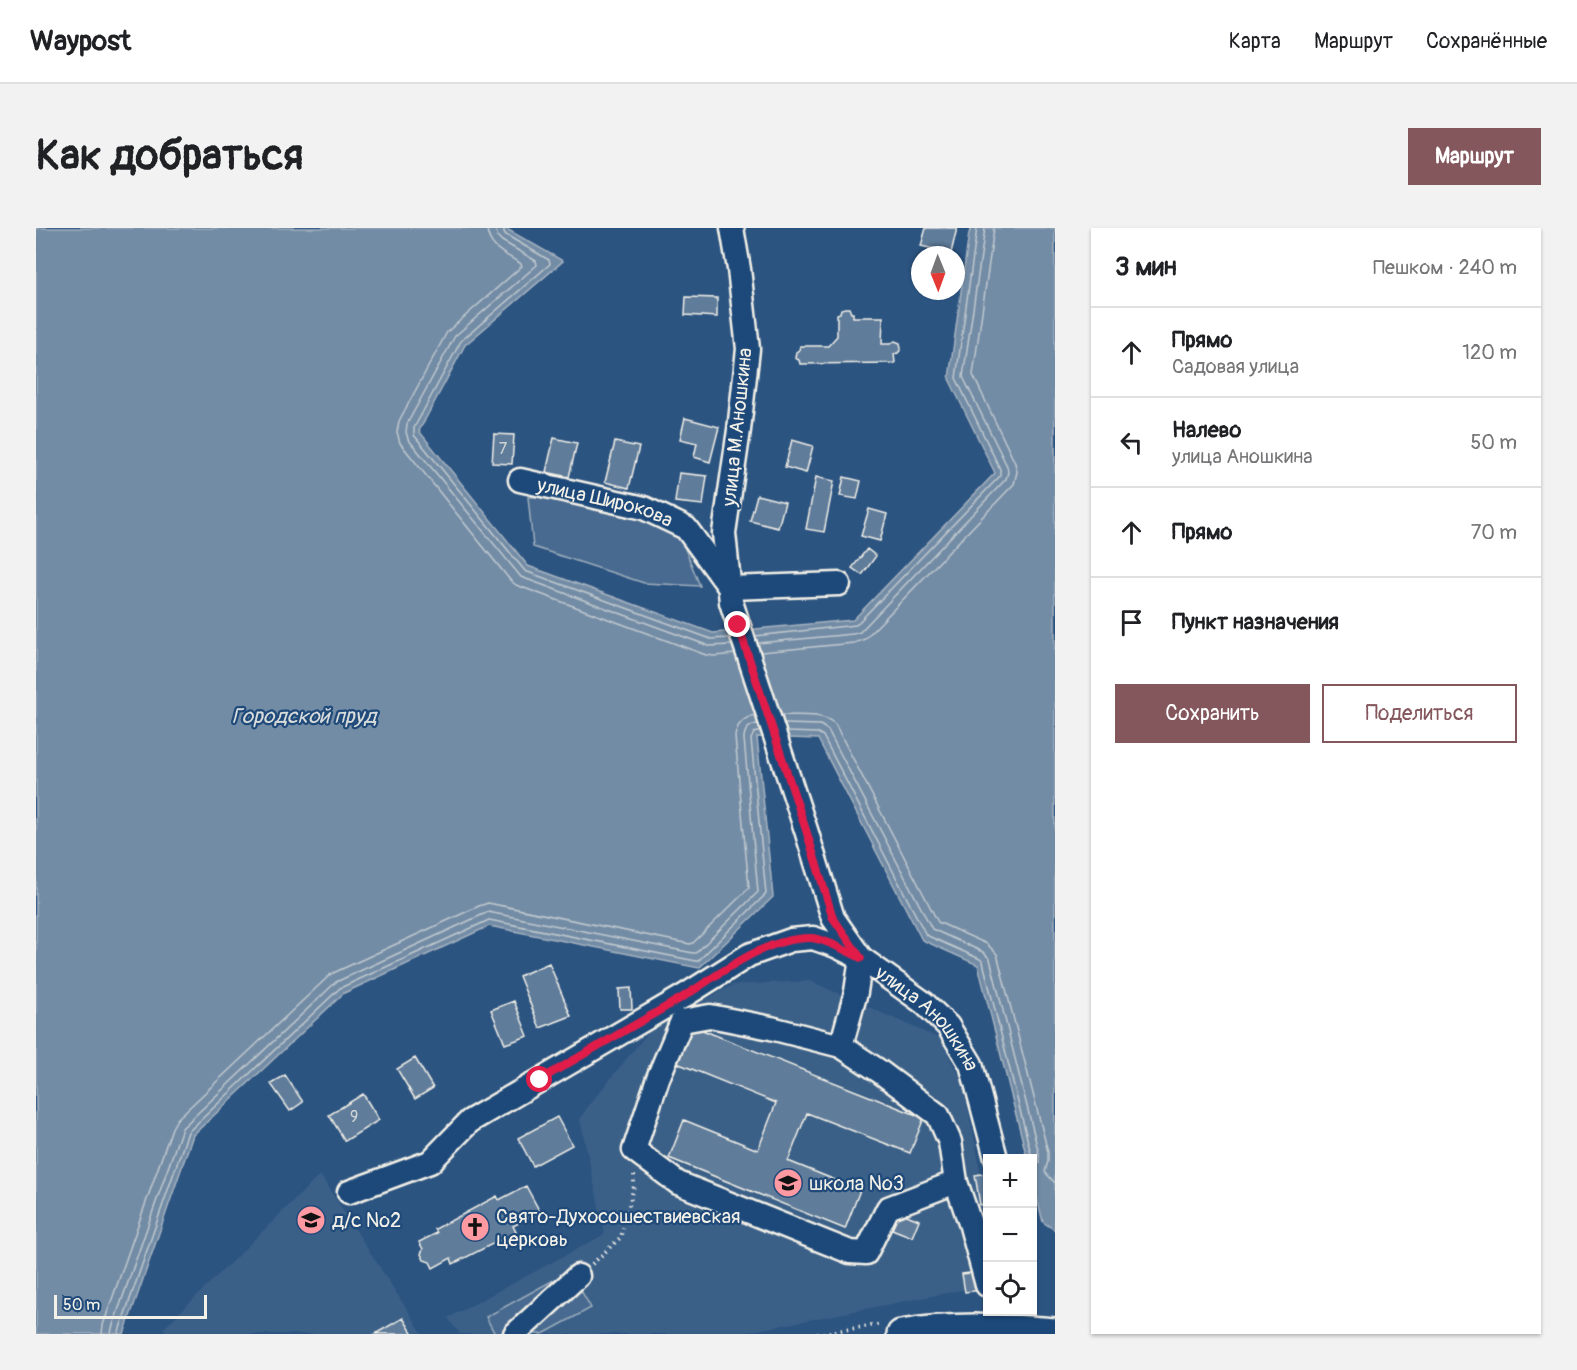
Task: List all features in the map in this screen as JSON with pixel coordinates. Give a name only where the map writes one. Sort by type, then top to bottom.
[{"type":"main road","points":[[901,1334],[996,1320],[1023,1320],[1055,1332]]},
{"type":"street","name":"улица М.Аношкина","points":[[732,228],[748,349],[724,533],[731,602],[738,625]]},
{"type":"street","name":"улица Широкова","points":[[520,480],[645,507],[686,528],[730,588]]},
{"type":"street","points":[[730,588],[839,584]]},
{"type":"street","name":"улица Аношкина","points":[[738,625],[833,918],[861,958],[924,1003],[948,1026],[970,1064],[995,1154]]},
{"type":"street","points":[[349,1192],[430,1162],[471,1121],[684,996],[749,955],[791,940],[813,938],[861,958],[856,992],[840,1046]]},
{"type":"street","points":[[956,1182],[888,1208],[866,1253],[850,1252],[678,1183],[634,1150],[658,1078],[682,1021],[711,1016],[771,1028],[840,1046],[879,1071],[938,1115],[950,1142],[956,1182],[983,1270]]},
{"type":"street","points":[[515,1334],[578,1276]]},
{"type":"path","points":[[578,1276],[621,1237],[634,1186],[634,1150]]},
{"type":"shaded area","points":[[555,496],[631,514],[681,539],[700,586],[644,583],[533,547],[528,497]]},
{"type":"shaded area","name":"школа №3","points":[[810,981],[940,1039],[962,1081],[977,1152],[983,1189],[983,1286],[737,1334],[460,1334],[448,1318],[605,1234],[580,1119],[651,1029],[733,985]]},
{"type":"shaded area","name":"д/с №2","points":[[320,1175],[423,1334],[170,1334],[163,1329]]},
{"type":"shaded area","points":[[570,1271],[591,1308],[543,1334],[495,1334],[486,1317]]},
{"type":"water","name":"Городской пруд","points":[[36,228],[505,228],[563,261],[465,345],[419,431],[528,566],[713,633],[853,620],[995,473],[949,379],[960,300],[965,300],[965,262],[969,233],[972,228],[1055,228],[1055,1230],[1043,1222],[1037,1198],[1037,1154],[1026,1154],[978,965],[922,940],[818,739],[757,737],[773,897],[699,968],[489,926],[344,993],[193,1135],[124,1334],[36,1334]]},
{"type":"building","points":[[926,228],[957,228],[953,246],[921,246]]},
{"type":"building","points":[[686,297],[717,298],[717,317],[685,315]]},
{"type":"building","points":[[849,308],[853,317],[883,317],[882,344],[895,341],[900,343],[901,349],[894,354],[895,363],[800,364],[795,358],[800,346],[828,346],[837,336],[837,314]]},
{"type":"building","points":[[685,418],[719,427],[710,462],[694,457],[697,443],[680,439]]},
{"type":"building","points":[[494,434],[514,435],[512,464],[492,463]]},
{"type":"building","points":[[554,438],[577,443],[569,477],[546,472]]},
{"type":"building","points":[[792,440],[813,446],[806,473],[785,467]]},
{"type":"building","points":[[615,442],[639,447],[629,488],[605,482]]},
{"type":"building","points":[[679,473],[707,476],[703,505],[675,502]]},
{"type":"building","points":[[816,477],[834,481],[824,532],[806,529]]},
{"type":"building","points":[[844,477],[861,481],[857,499],[840,496]]},
{"type":"building","points":[[757,495],[785,502],[778,528],[750,521]]},
{"type":"building","points":[[869,509],[887,514],[880,541],[861,536]]},
{"type":"building","points":[[867,549],[876,556],[862,575],[852,568]]},
{"type":"building","points":[[549,963],[571,1016],[540,1028],[519,976]]},
{"type":"building","points":[[631,988],[632,1009],[620,1009],[619,989]]},
{"type":"building","points":[[514,1001],[528,1036],[505,1044],[491,1010]]},
{"type":"building","points":[[687,1024],[924,1118],[910,1153],[807,1113],[788,1161],[860,1190],[845,1229],[669,1158],[684,1120],[758,1150],[776,1103],[672,1061]]},
{"type":"building","points":[[415,1058],[433,1088],[415,1099],[397,1069]]},
{"type":"building","points":[[285,1075],[303,1102],[290,1111],[271,1084]]},
{"type":"building","points":[[363,1094],[379,1120],[345,1141],[329,1115]]},
{"type":"building","points":[[557,1117],[572,1145],[533,1166],[518,1138]]},
{"type":"building","points":[[983,1174],[983,1205],[980,1205],[975,1175]]},
{"type":"building","name":"Свято-Духосошествиевская церковь","points":[[526,1186],[540,1212],[513,1226],[516,1232],[453,1264],[451,1258],[433,1268],[430,1262],[424,1260],[421,1254],[423,1249],[419,1242],[437,1233],[435,1229],[497,1196],[499,1200]]},
{"type":"building","points":[[899,1212],[919,1220],[912,1237],[892,1229]]},
{"type":"building","points":[[979,1272],[982,1290],[965,1292],[962,1274]]},
{"type":"building","points":[[403,1318],[413,1334],[375,1334]]},
{"type":"place","name":"школа №3","points":[[788,1183]]},
{"type":"place","name":"д/с №2","points":[[311,1220]]},
{"type":"place","name":"Свято-Духосошествиевская церковь","points":[[475,1227]]},
{"type":"route","points":[[540,1080],[684,996],[749,955],[791,940],[813,938],[861,958],[833,918],[738,625]]}]
